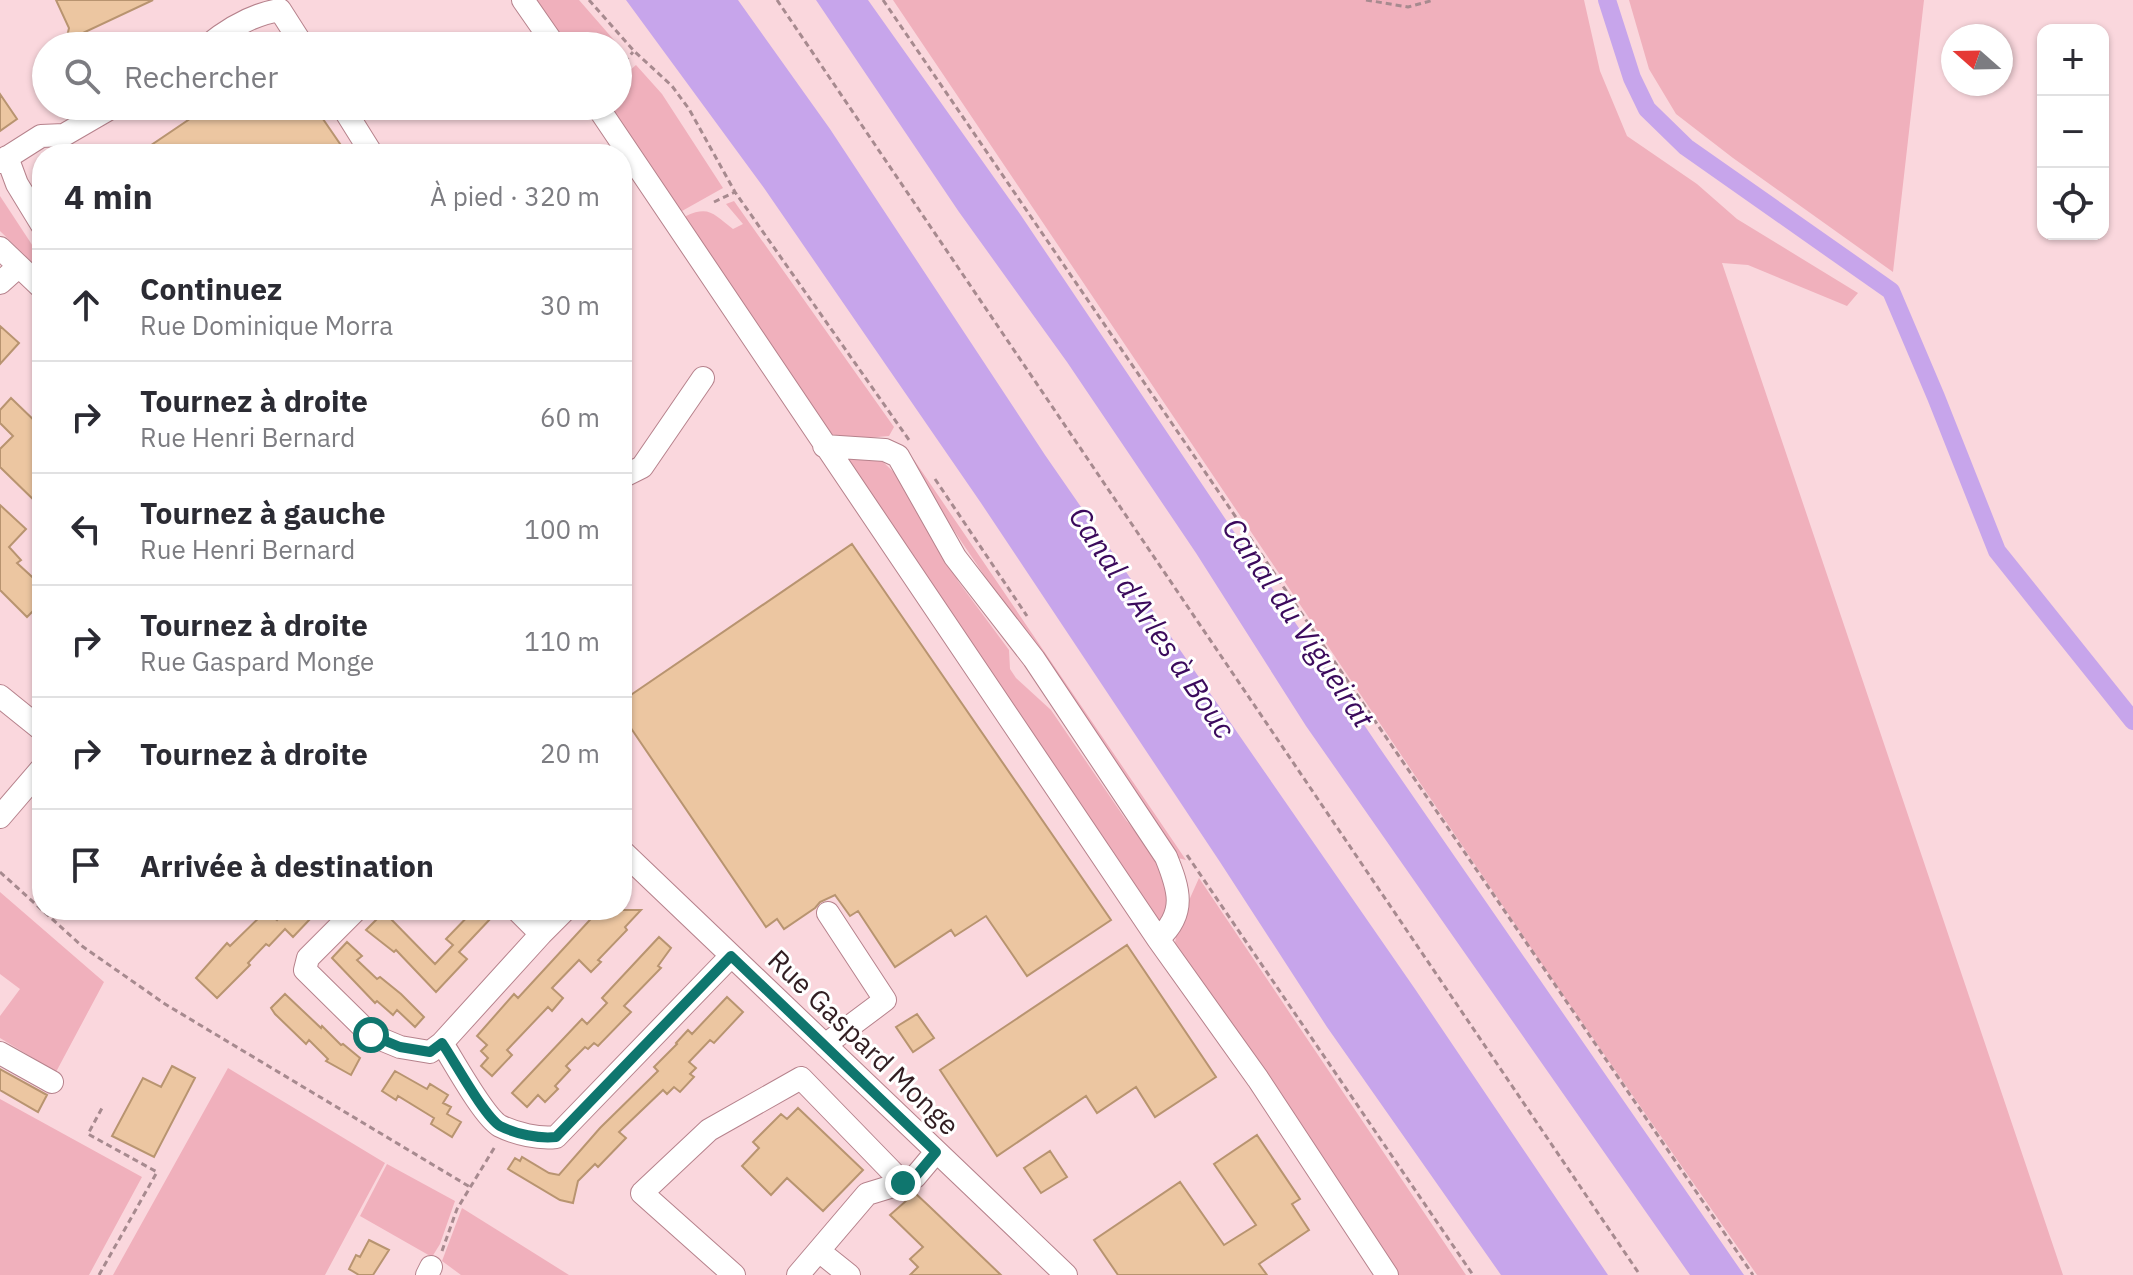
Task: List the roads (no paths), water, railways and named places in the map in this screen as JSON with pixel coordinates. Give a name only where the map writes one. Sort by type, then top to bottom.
[{"type":"street","points":[[523,0],[545,32]]},
{"type":"street","points":[[226,32],[261,13],[280,10],[294,32]]},
{"type":"street","points":[[32,209],[4,160],[41,136],[64,135],[90,120]]},
{"type":"street","points":[[351,120],[366,144]]},
{"type":"street","points":[[607,120],[623,144]]},
{"type":"street","points":[[632,156],[824,446],[1158,939],[1258,1079],[1387,1275]]},
{"type":"street","points":[[0,248],[32,278]]},
{"type":"street","points":[[0,283],[19,266]]},
{"type":"street","points":[[632,472],[642,467],[703,378]]},
{"type":"street","points":[[824,446],[885,450],[898,456],[955,557],[1034,659],[1166,857],[1179,891],[1175,916],[1168,930],[1158,939]]},
{"type":"street","points":[[0,696],[32,722]]},
{"type":"street","points":[[0,817],[32,780]]},
{"type":"street","name":"Rue Gaspard Monge","points":[[632,861],[1066,1275]]},
{"type":"street","points":[[825,1045],[885,1000],[828,913]]},
{"type":"street","points":[[346,920],[308,958],[305,970],[371,1035],[400,1047],[430,1052],[442,1043],[555,920]]},
{"type":"street","points":[[527,920],[541,934]]},
{"type":"street","points":[[442,1043],[487,1113],[499,1125],[541,1138],[556,1137],[731,956]]},
{"type":"street","points":[[0,1053],[52,1082]]},
{"type":"street","points":[[734,1275],[642,1193],[709,1130],[801,1078],[903,1183]]},
{"type":"street","points":[[798,1275],[867,1194],[915,1177],[936,1152]]},
{"type":"street","points":[[819,1251],[849,1275]]},
{"type":"water","name":"Canal d'Arles à Bouc","points":[[626,0],[738,0],[830,129],[1045,455],[1415,989],[1608,1275],[1501,1275],[1327,1027],[981,503],[764,188]]},
{"type":"water","points":[[816,0],[868,0],[1020,214],[1379,747],[1744,1275],[1690,1275],[1306,726],[1196,553]]},
{"type":"waterway","points":[[1607,0],[1632,78],[1647,109],[1686,147],[1891,291],[1997,551],[2133,721]]},
{"type":"water label","name":"Canal du Vigueirat","points":[[1299,622]]}]
